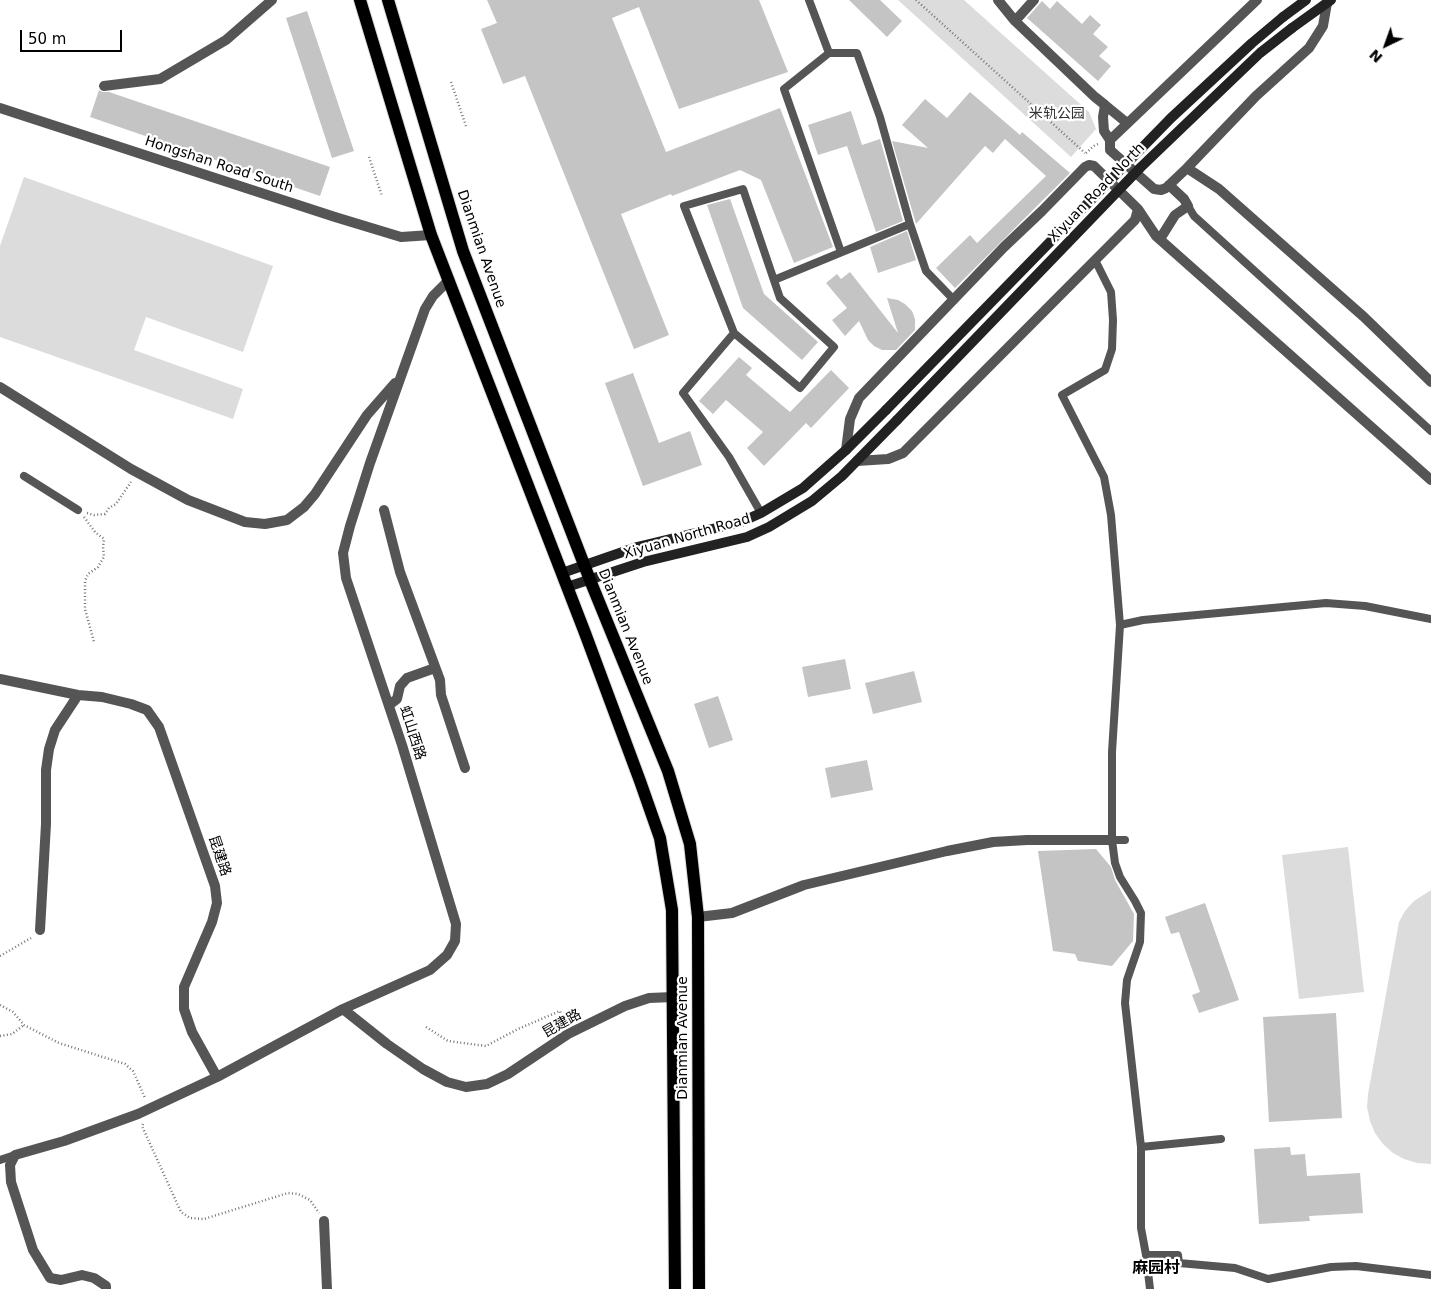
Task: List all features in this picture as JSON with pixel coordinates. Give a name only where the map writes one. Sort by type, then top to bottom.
[{"type":"main road","name":"Dianmian Avenue","points":[[360,0],[431,235],[567,587],[660,838],[672,910],[675,1289]]},
{"type":"main road","name":"Dianmian Avenue","points":[[388,0],[463,251],[584,566],[668,771],[690,844],[698,917],[699,1289]]},
{"type":"main road","name":"Xiyuan Road North","points":[[886,410],[1171,118],[1252,43],[1306,0]]},
{"type":"main road","name":"Xiyuan Road North","points":[[898,420],[1180,128],[1260,53],[1329,1]]},
{"type":"main road","name":"Xiyuan North Road","points":[[562,574],[637,547],[741,522],[761,513],[803,488],[846,450],[886,410]]},
{"type":"main road","name":"Xiyuan North Road","points":[[567,587],[643,562],[747,536],[769,527],[812,501],[898,420]]},
{"type":"street","points":[[104,86],[160,79],[226,40],[272,0]]},
{"type":"street","points":[[998,0],[1015,21],[1095,97],[1127,123]]},
{"type":"street","points":[[1015,21],[1034,0]]},
{"type":"street","points":[[1110,140],[1257,0]]},
{"type":"street","points":[[1105,104],[1102,117],[1104,131],[1110,140],[1110,150],[1154,189],[1161,190],[1187,168],[1256,96],[1309,48],[1323,26],[1329,1]]},
{"type":"street","name":"Hongshan Road South","points":[[0,108],[372,229],[400,237],[431,235]]},
{"type":"street","points":[[846,450],[850,419],[859,398],[1004,247],[1089,165],[1094,166],[1138,209],[1160,239],[1431,480]]},
{"type":"street","points":[[1187,168],[1219,189],[1364,317],[1431,382]]},
{"type":"street","points":[[1160,239],[1175,215],[1188,206],[1184,199],[1169,185]]},
{"type":"street","points":[[856,461],[888,459],[903,453],[1136,220],[1138,209]]},
{"type":"street","name":"虹山西路","points":[[14,1155],[64,1140],[149,1109],[217,1077],[342,1008],[430,970],[447,955],[455,941],[456,924],[389,705],[346,578],[343,553],[356,508],[424,309],[433,296],[449,280]]},
{"type":"street","points":[[0,387],[136,472],[188,500],[245,522],[265,524],[287,520],[304,507],[315,494],[367,416],[399,379]]},
{"type":"street","points":[[384,510],[400,572],[440,680],[440,695],[464,768]]},
{"type":"street","points":[[389,705],[397,698],[400,686],[407,678],[435,668]]},
{"type":"street","name":"昆建路","points":[[0,678],[78,695],[102,697],[147,710],[159,727],[215,886],[217,903],[212,922],[184,987],[184,1009],[192,1032],[217,1077]]},
{"type":"street","points":[[40,930],[45,850],[47,763],[55,730],[78,695]]},
{"type":"street","points":[[698,917],[732,912],[804,886],[947,851],[993,842],[1112,840]]},
{"type":"street","name":"昆建路","points":[[342,1008],[387,1044],[423,1069],[447,1082],[466,1087],[487,1084],[508,1074],[568,1034],[625,1006],[649,998],[674,997]]},
{"type":"street","points":[[14,1155],[10,1165],[11,1182],[33,1250],[50,1278],[61,1280],[82,1274],[94,1278],[106,1286],[106,1289]]},
{"type":"street","points":[[324,1221],[327,1289]]},
{"type":"lane","points":[[809,0],[829,53]]},
{"type":"lane","points":[[841,252],[784,89],[829,53],[857,53],[880,118],[910,224],[926,272],[954,300]]},
{"type":"lane","points":[[743,189],[780,298],[834,347],[800,388],[734,333],[684,206],[743,189]]},
{"type":"lane","points":[[1188,206],[1194,216],[1431,431]]},
{"type":"lane","points":[[774,280],[910,224]]},
{"type":"lane","points":[[1095,260],[1111,292],[1113,320],[1112,349],[1105,370],[1062,395],[1104,477],[1111,514],[1120,625],[1112,752],[1112,840],[1115,863],[1120,877],[1141,913],[1140,942],[1127,980],[1125,1003],[1141,1147],[1141,1228],[1150,1289]]},
{"type":"lane","points":[[734,333],[683,393],[729,457],[761,513]]},
{"type":"lane","points":[[24,476],[78,510]]},
{"type":"lane","points":[[1120,625],[1143,620],[1326,603],[1365,606],[1431,619]]},
{"type":"lane","points":[[1112,840],[1125,840]]},
{"type":"lane","points":[[1141,1147],[1221,1138]]},
{"type":"lane","points":[[0,1160],[14,1155]]},
{"type":"lane","points":[[1146,1256],[1178,1255],[1179,1263],[1235,1268],[1268,1279],[1305,1274],[1330,1267],[1356,1266],[1431,1275]]},
{"type":"path","points":[[916,0],[1086,153],[1089,165]]},
{"type":"path","points":[[451,82],[466,126]]},
{"type":"path","points":[[1086,153],[1094,146],[1110,140]]},
{"type":"path","points":[[369,156],[382,196]]},
{"type":"path","points":[[78,510],[94,515],[104,514],[116,504],[136,472]]},
{"type":"path","points":[[78,510],[95,532],[104,539],[104,557],[98,567],[88,574],[85,581],[85,609],[94,642]]},
{"type":"path","points":[[0,956],[34,937],[40,930]]},
{"type":"path","points":[[0,1005],[13,1012],[24,1025],[59,1043],[125,1064],[133,1071],[149,1109]]},
{"type":"path","points":[[426,1027],[448,1041],[486,1046],[518,1028],[560,1011],[568,1034]]},
{"type":"path","points":[[0,1036],[12,1034],[24,1025]]},
{"type":"path","points":[[144,1122],[142,1126],[181,1212],[190,1218],[204,1219],[288,1193],[298,1194],[310,1200],[324,1221]]},
{"type":"green space","name":"米轨公园","points":[[898,0],[964,0],[1089,112],[1096,129],[1071,157]]},
{"type":"green space","points":[[24,177],[273,266],[243,352],[146,317],[134,350],[243,389],[233,419],[0,337],[0,246]]},
{"type":"green space","points":[[1348,847],[1364,992],[1299,999],[1282,855]]},
{"type":"green space","points":[[1431,890],[1431,1164],[1417,1163],[1393,1153],[1375,1133],[1367,1107],[1399,922],[1405,911],[1414,901]]},
{"type":"building","points":[[487,0],[759,0],[788,72],[679,109],[639,7],[612,18],[666,152],[780,108],[833,247],[794,263],[761,180],[740,170],[621,214],[669,335],[634,349],[525,76],[503,84],[481,29],[497,23]]},
{"type":"building","points":[[849,0],[880,0],[902,21],[887,37]]},
{"type":"building","points":[[1042,1],[1050,9],[1057,1],[1082,24],[1090,15],[1101,25],[1093,34],[1108,47],[1099,56],[1111,66],[1098,81],[1027,18]]},
{"type":"building","points":[[307,11],[354,151],[332,158],[286,18]]},
{"type":"building","points":[[99,90],[330,167],[320,196],[90,117]]},
{"type":"building","points":[[970,92],[1020,135],[1022,132],[1070,173],[955,288],[936,268],[970,235],[977,243],[1046,176],[1005,139],[993,153],[985,146],[916,224],[892,141],[928,148],[902,125],[925,99],[947,118]]},
{"type":"building","points":[[851,111],[862,145],[880,139],[903,221],[876,232],[847,146],[818,155],[808,125]]},
{"type":"building","points":[[730,199],[764,294],[818,342],[802,360],[743,308],[707,205]]},
{"type":"building","points":[[907,231],[916,260],[878,273],[870,247]]},
{"type":"building","points":[[850,272],[898,333],[887,298],[898,300],[912,311],[915,319],[915,330],[896,350],[882,350],[874,346],[868,340],[859,321],[845,336],[832,320],[847,308],[826,283],[837,274],[841,279]]},
{"type":"building","points":[[739,357],[752,368],[746,375],[790,412],[831,370],[849,388],[811,428],[806,423],[764,466],[747,448],[763,432],[726,400],[713,414],[699,401]]},
{"type":"building","points":[[633,373],[659,443],[690,431],[702,465],[643,486],[605,383]]},
{"type":"building","points":[[845,659],[851,689],[808,697],[802,667]]},
{"type":"building","points":[[914,671],[922,702],[873,714],[865,683]]},
{"type":"building","points":[[718,696],[733,740],[709,748],[694,704]]},
{"type":"building","points":[[867,760],[873,790],[831,798],[825,768]]},
{"type":"building","points":[[1096,849],[1111,867],[1115,880],[1134,914],[1133,941],[1112,966],[1078,961],[1075,954],[1053,951],[1038,851]]},
{"type":"building","points":[[1205,903],[1239,1000],[1199,1013],[1192,995],[1200,992],[1179,932],[1171,934],[1165,917]]},
{"type":"building","points":[[1336,1013],[1342,1118],[1269,1122],[1263,1017]]},
{"type":"building","points":[[1290,1147],[1291,1155],[1305,1154],[1307,1176],[1360,1173],[1363,1213],[1309,1216],[1310,1221],[1259,1224],[1254,1149]]},
{"type":"district","name":"麻园村","points":[[1156,1269]]}]
